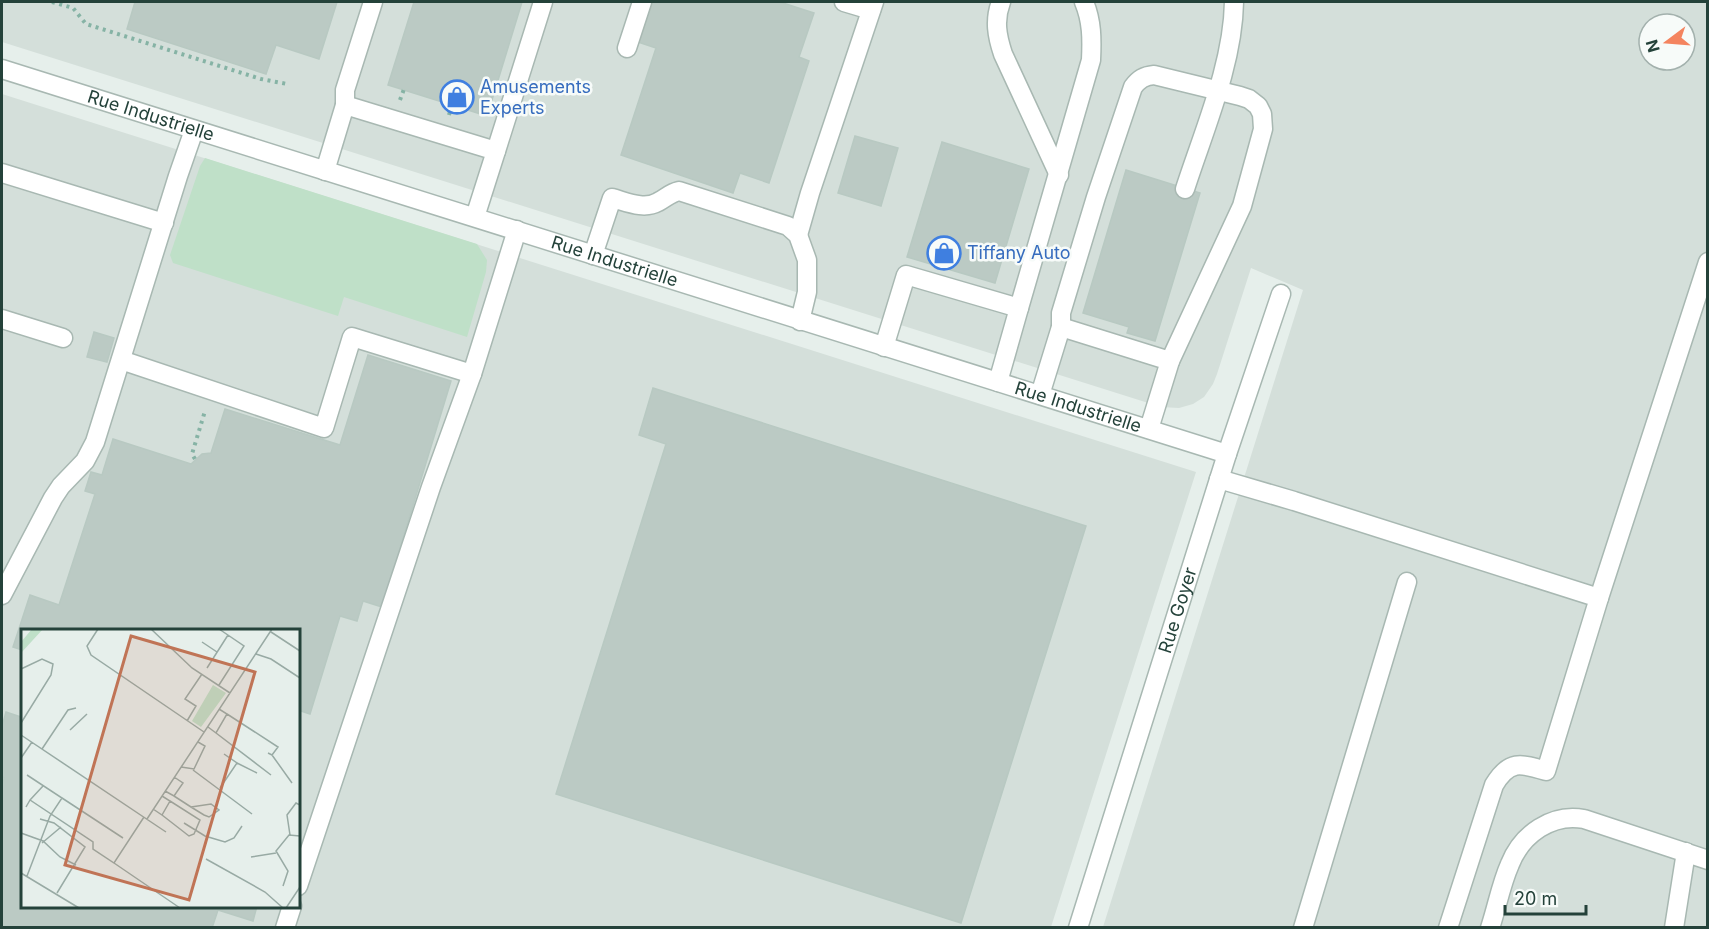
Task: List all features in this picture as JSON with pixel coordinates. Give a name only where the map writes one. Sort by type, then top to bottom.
[{"type":"street","points":[[325,171],[345,105],[345,90],[374,2]]},
{"type":"street","points":[[475,217],[543,2]]},
{"type":"street","points":[[627,48],[642,2]]},
{"type":"street","points":[[798,235],[872,6],[844,2]]},
{"type":"street","points":[[1001,2],[997,11],[998,40],[1059,175]]},
{"type":"street","points":[[998,382],[1091,60],[1092,32],[1084,2]]},
{"type":"street","points":[[1185,189],[1218,90],[1234,17],[1234,2]]},
{"type":"street","name":"Rue Industrielle","points":[[2,69],[1227,454]]},
{"type":"street","points":[[1040,395],[1061,327],[1061,314],[1095,197],[1133,87],[1139,80],[1154,75],[1250,99],[1258,106],[1262,114],[1263,129],[1242,206],[1170,361],[1149,429]]},
{"type":"street","points":[[345,105],[496,151]]},
{"type":"street","points":[[2,595],[53,498],[85,461],[95,442],[194,130]]},
{"type":"street","points":[[2,173],[164,223]]},
{"type":"street","points":[[593,255],[612,198],[641,206],[652,205],[672,192],[679,191],[788,226],[798,235],[807,260],[808,273],[807,292],[800,321]]},
{"type":"street","points":[[300,880],[431,487],[472,374],[517,230]]},
{"type":"street","points":[[1448,927],[1497,780],[1507,769],[1517,765],[1545,771],[1707,262]]},
{"type":"street","points":[[884,347],[906,275],[922,271],[1019,308]]},
{"type":"street","name":"Rue Goyer","points":[[1078,927],[1227,454],[1281,294]]},
{"type":"street","points":[[2,319],[63,338]]},
{"type":"street","points":[[1061,327],[1170,361]]},
{"type":"street","points":[[121,360],[324,428],[352,337],[472,374]]},
{"type":"street","points":[[1219,479],[1599,598]]},
{"type":"street","points":[[1303,927],[1407,582]]},
{"type":"street","points":[[1490,927],[1510,864],[1521,844],[1547,824],[1560,819],[1574,817],[1584,819],[1707,860]]},
{"type":"street","points":[[1674,927],[1686,852]]},
{"type":"street","points":[[285,927],[291,908]]},
{"type":"path","points":[[52,2],[73,8],[86,24],[261,79],[287,84]]},
{"type":"path","points":[[195,459],[192,454],[202,423]]},
{"type":"shaded area","points":[[2,2],[1707,2],[1707,927],[1103,927],[1303,290],[1251,268],[1213,384],[1204,397],[1193,404],[1179,408],[1161,407],[2,42]]},
{"type":"shaded area","points":[[2,94],[1196,472],[1051,927],[2,927]]},
{"type":"green space","points":[[205,158],[477,244],[487,260],[486,272],[467,337],[344,297],[338,316],[173,263],[170,255],[200,166]]},
{"type":"building","points":[[135,2],[337,2],[319,59],[276,45],[266,74],[127,29]]},
{"type":"building","points":[[414,2],[522,2],[487,116],[388,85]]},
{"type":"building","points":[[651,2],[780,2],[814,13],[799,57],[809,61],[769,183],[740,173],[733,193],[621,155],[656,48],[638,42]]},
{"type":"building","points":[[855,136],[898,148],[881,206],[838,193]]},
{"type":"building","points":[[942,142],[1029,169],[995,283],[907,257]]},
{"type":"building","points":[[1126,170],[1200,193],[1155,341],[1127,333],[1129,327],[1083,313]]},
{"type":"building","points":[[94,332],[114,338],[107,362],[87,357]]},
{"type":"building","points":[[368,355],[451,381],[382,607],[363,601],[357,621],[340,616],[310,714],[301,711],[300,713],[300,629],[21,629],[21,650],[13,647],[30,595],[59,605],[95,494],[85,491],[91,472],[102,475],[113,439],[191,464],[202,454],[211,453],[225,409],[340,445]]},
{"type":"building","points":[[653,388],[1086,526],[961,923],[556,794],[666,444],[639,435]]},
{"type":"building","points":[[6,712],[21,717],[21,908],[256,908],[253,921],[218,910],[212,928],[2,928],[2,785],[4,778],[2,777],[2,726]]},
{"type":"place","name":"Amusements Experts","points":[[457,97]]},
{"type":"place","name":"Tiffany Auto","points":[[944,253]]}]
